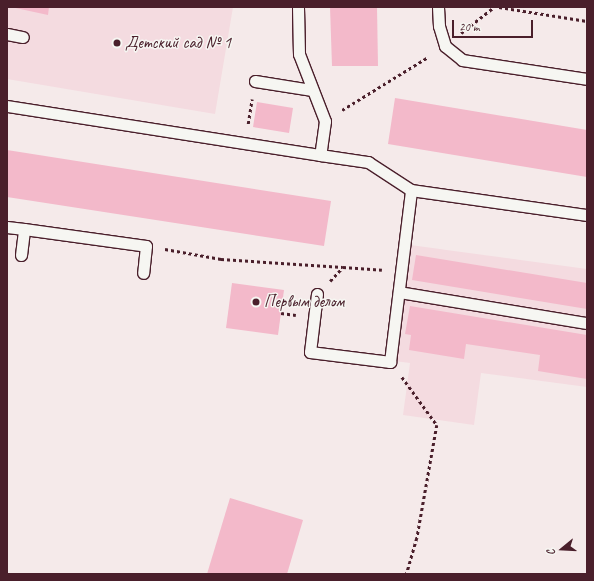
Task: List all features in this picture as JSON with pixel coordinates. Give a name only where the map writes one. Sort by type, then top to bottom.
[{"type":"lane","points":[[298,7],[299,54],[325,121],[320,155]]},
{"type":"lane","points":[[438,7],[439,26],[445,46],[462,60],[587,79]]},
{"type":"lane","points":[[7,34],[23,37]]},
{"type":"lane","points":[[255,81],[312,90]]},
{"type":"lane","points":[[7,106],[368,162],[411,190],[587,215]]},
{"type":"lane","points":[[317,294],[310,352],[390,362],[411,190]]},
{"type":"lane","points":[[7,227],[146,246],[143,273]]},
{"type":"lane","points":[[21,255],[24,229]]},
{"type":"lane","points":[[399,292],[587,323]]},
{"type":"path","points":[[325,121],[445,46],[494,7]]},
{"type":"path","points":[[499,7],[587,21]]},
{"type":"path","points":[[245,143],[255,81]]},
{"type":"path","points":[[146,246],[221,260],[401,272]]},
{"type":"path","points":[[317,294],[344,267]]},
{"type":"path","points":[[390,362],[437,425],[417,538],[407,574]]},
{"type":"shaded area","name":"Детский сад № 1","points":[[7,7],[233,7],[215,114],[7,79]]},
{"type":"shaded area","points":[[410,245],[587,269],[587,387],[481,373],[474,425],[403,415],[410,363],[394,361]]},
{"type":"building","points":[[11,7],[49,7],[48,15]]},
{"type":"building","points":[[330,7],[377,7],[378,66],[332,66]]},
{"type":"building","points":[[395,98],[587,130],[587,177],[388,144]]},
{"type":"building","points":[[257,102],[293,108],[289,133],[253,127]]},
{"type":"building","points":[[7,150],[331,201],[324,246],[7,197]]},
{"type":"building","points":[[416,255],[587,283],[587,309],[412,280]]},
{"type":"building","name":"Первым делом","points":[[232,283],[284,290],[278,335],[226,328]]},
{"type":"building","points":[[410,306],[587,335],[587,379],[538,371],[540,355],[466,344],[464,359],[409,350],[411,335],[405,334]]},
{"type":"building","points":[[230,498],[303,520],[287,574],[207,574]]},
{"type":"place","name":"Детский сад № 1","points":[[117,43]]},
{"type":"place","name":"Первым делом","points":[[256,302]]}]
